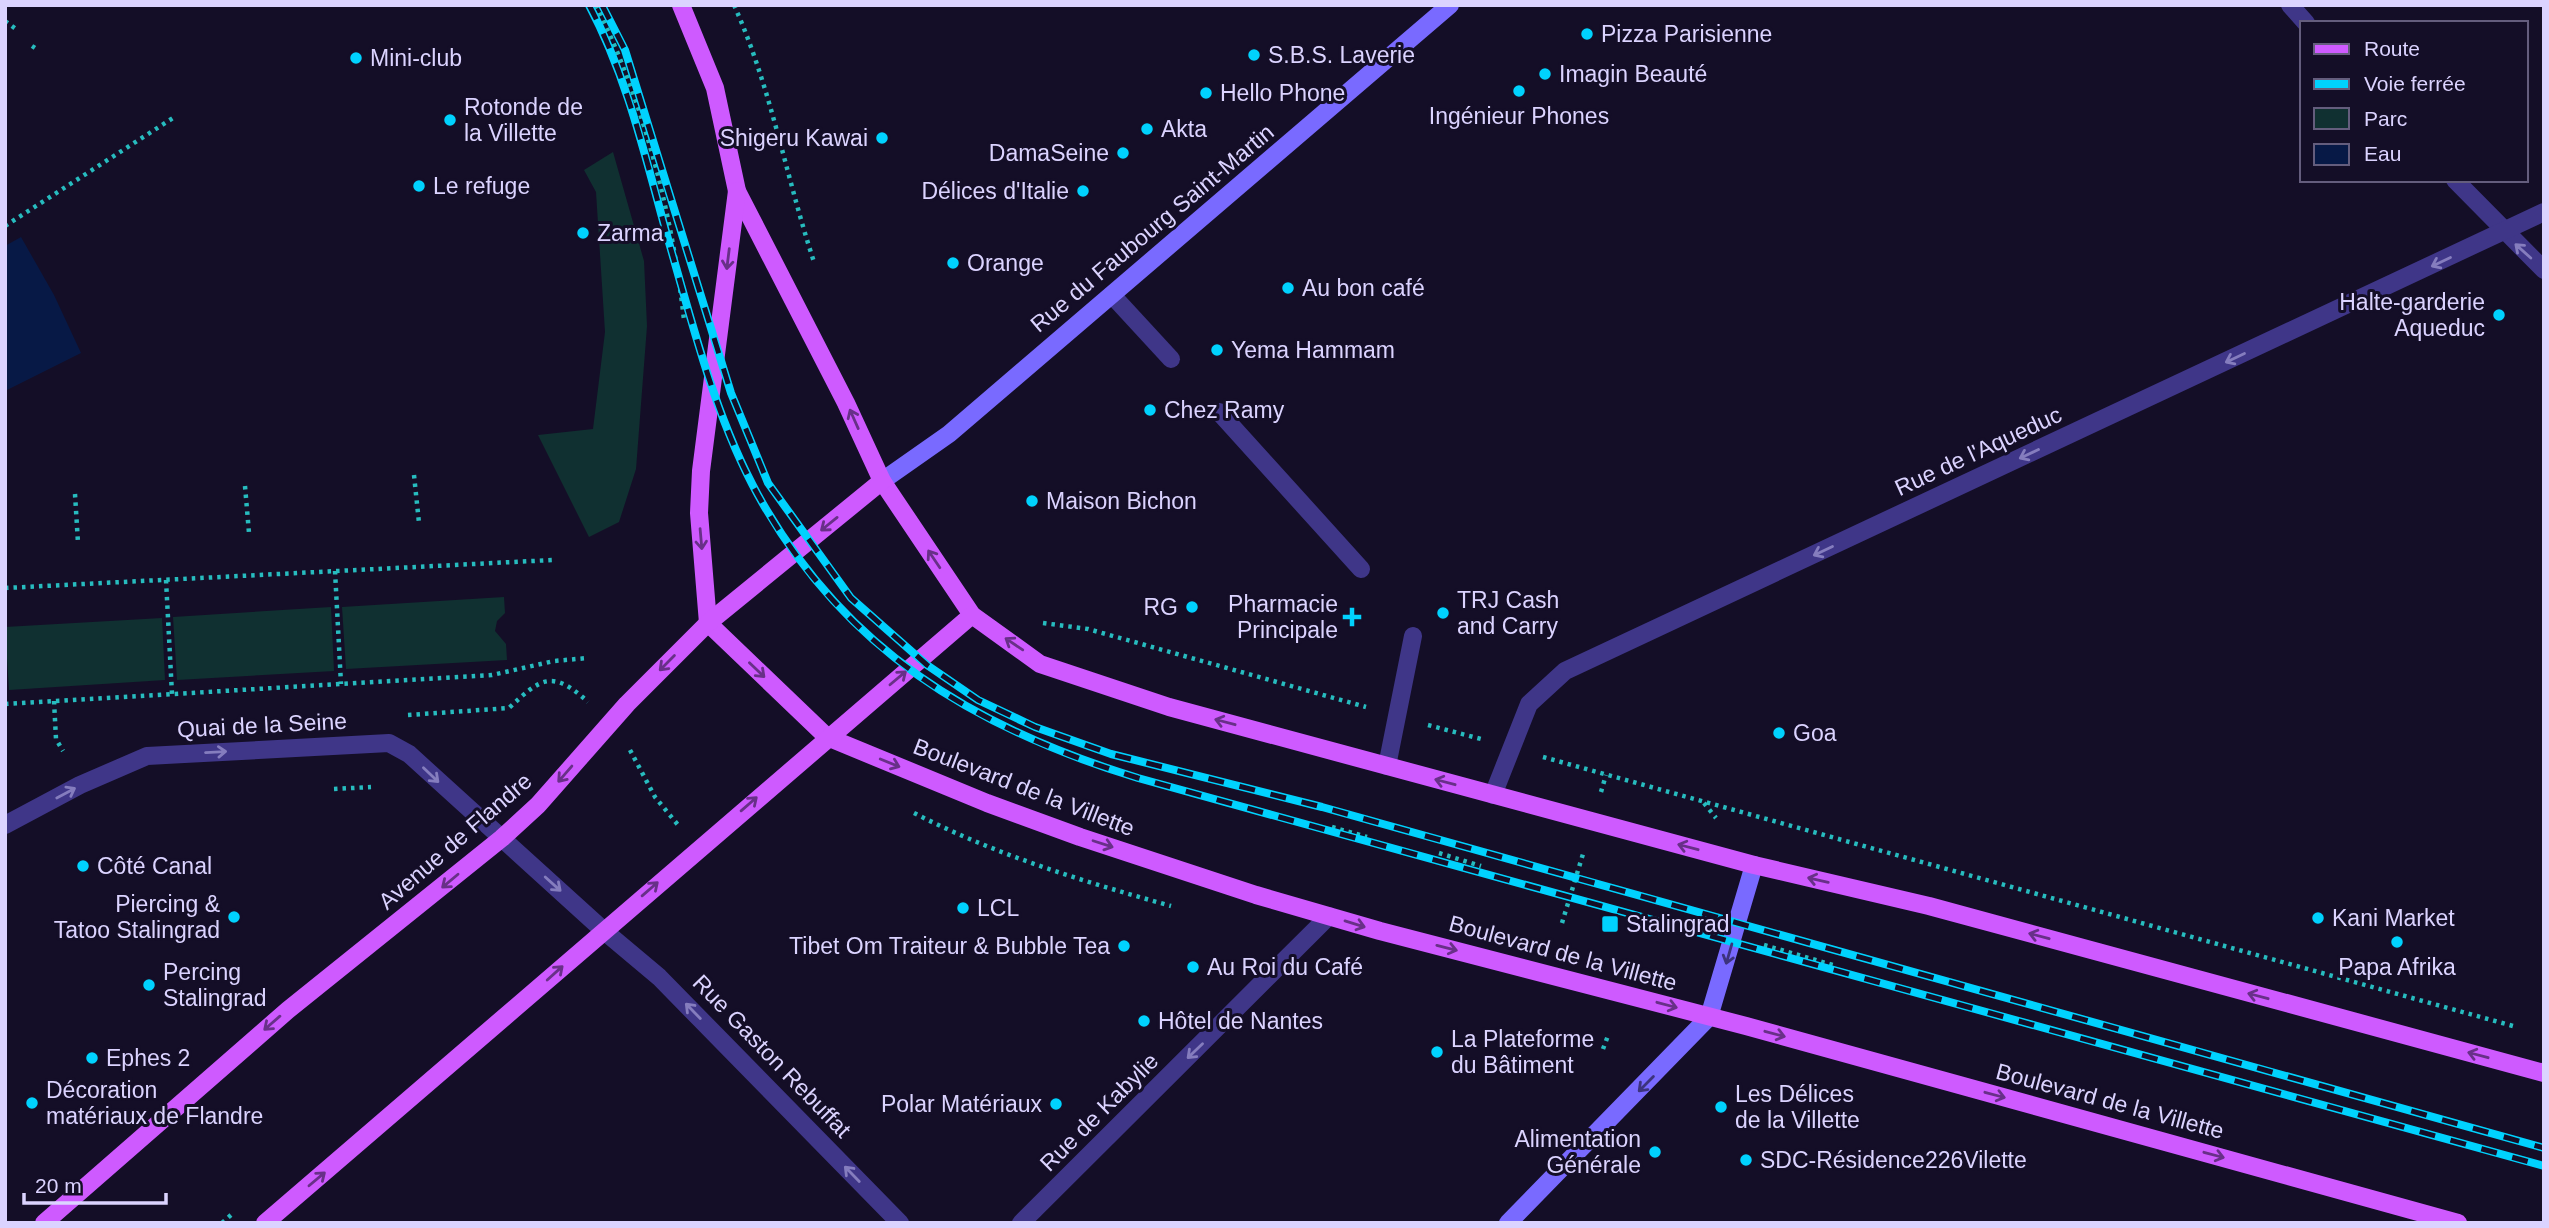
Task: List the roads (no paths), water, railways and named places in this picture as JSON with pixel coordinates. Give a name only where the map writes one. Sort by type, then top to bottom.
[{"type":"main road","points":[[681,5],[715,89],[737,191],[846,403],[882,481],[972,615],[1055,671],[1168,707],[1493,795],[1754,865],[1929,906],[2544,1073]]},
{"type":"main road","name":"Rue du Faubourg Saint-Martin","points":[[882,481],[949,434],[1450,5]]},
{"type":"main road","points":[[708,622],[699,513],[701,471],[737,191]]},
{"type":"main road","name":"Avenue de Flandre","points":[[44,1223],[288,1010],[415,911],[502,838],[538,805],[611,723],[708,622],[882,481]]},
{"type":"main road","points":[[265,1223],[452,1065],[603,930],[972,615]]},
{"type":"main road","name":"Boulevard de la Villette","points":[[708,622],[827,737],[988,803],[1080,836],[1329,916],[1709,1017],[2458,1223]]},
{"type":"main road","points":[[1508,1223],[1709,1017],[1754,865]]},
{"type":"street","points":[[2290,5],[2304,21]]},
{"type":"street","points":[[2457,182],[2503,232],[2544,270]]},
{"type":"street","name":"Rue de l'Aqueduc","points":[[1493,795],[1528,704],[1565,671],[2544,212]]},
{"type":"street","points":[[1112,295],[1171,359]]},
{"type":"street","points":[[1219,412],[1361,569]]},
{"type":"street","points":[[1387,766],[1413,636]]},
{"type":"street","name":"Quai de la Seine","points":[[5,825],[80,785],[147,756],[389,743],[409,754],[603,930]]},
{"type":"street","name":"Rue de Kabylie","points":[[1021,1223],[1329,916]]},
{"type":"street","name":"Rue Gaston Rebuffat","points":[[603,930],[659,977],[900,1223]]},
{"type":"water","points":[[21,237],[54,295],[81,353],[5,391],[5,246]]},
{"type":"railway","points":[[589,5],[626,93],[718,405],[758,495],[792,549],[830,597],[872,639],[918,676],[968,707],[1021,734],[1078,758],[1138,778],[2544,1166]]},
{"type":"railway","points":[[602,5],[625,50],[731,393],[768,483],[851,598],[927,665],[978,700],[1035,727],[1111,754],[1322,807],[2544,1148]]},
{"type":"place","name":"Pizza Parisienne","points":[[1587,34]]},
{"type":"place","name":"S.B.S. Laverie","points":[[1254,55]]},
{"type":"place","name":"Mini-club","points":[[356,58]]},
{"type":"place","name":"Imagin Beauté","points":[[1545,74]]},
{"type":"place","name":"Ingénieur Phones","points":[[1519,91]]},
{"type":"place","name":"Hello Phone","points":[[1206,93]]},
{"type":"place","name":"Rotonde de la Villette","points":[[450,120]]},
{"type":"place","name":"Akta","points":[[1147,129]]},
{"type":"place","name":"Shigeru Kawai","points":[[882,138]]},
{"type":"place","name":"DamaSeine","points":[[1123,153]]},
{"type":"place","name":"Le refuge","points":[[419,186]]},
{"type":"place","name":"Délices d'Italie","points":[[1083,191]]},
{"type":"place","name":"Zarma","points":[[583,233]]},
{"type":"place","name":"Orange","points":[[953,263]]},
{"type":"place","name":"Au bon café","points":[[1288,288]]},
{"type":"place","name":"Halte-garderie Aqueduc","points":[[2499,315]]},
{"type":"place","name":"Yema Hammam","points":[[1217,350]]},
{"type":"place","name":"Chez Ramy","points":[[1150,410]]},
{"type":"place","name":"Maison Bichon","points":[[1032,501]]},
{"type":"place","name":"RG","points":[[1192,607]]},
{"type":"place","name":"TRJ Cash and Carry","points":[[1443,613]]},
{"type":"place","name":"Pharmacie Principale","points":[[1352,617]]},
{"type":"place","name":"Goa","points":[[1779,733]]},
{"type":"place","name":"Côté Canal","points":[[83,866]]},
{"type":"place","name":"LCL","points":[[963,908]]},
{"type":"place","name":"Piercing & Tatoo Stalingrad","points":[[234,917]]},
{"type":"place","name":"Kani Market","points":[[2318,918]]},
{"type":"place","name":"Stalingrad","points":[[1610,924]]},
{"type":"place","name":"Papa Afrika","points":[[2397,942]]},
{"type":"place","name":"Tibet Om Traiteur & Bubble Tea","points":[[1124,946]]},
{"type":"place","name":"Au Roi du Café","points":[[1193,967]]},
{"type":"place","name":"Percing Stalingrad","points":[[149,985]]},
{"type":"place","name":"Hôtel de Nantes","points":[[1144,1021]]},
{"type":"place","name":"La Plateforme du Bâtiment","points":[[1437,1052]]},
{"type":"place","name":"Ephes 2","points":[[92,1058]]},
{"type":"place","name":"Décoration matériaux de Flandre","points":[[32,1103]]},
{"type":"place","name":"Polar Matériaux","points":[[1056,1104]]},
{"type":"place","name":"Les Délices de la Villette","points":[[1721,1107]]},
{"type":"place","name":"Alimentation Générale","points":[[1655,1152]]},
{"type":"place","name":"SDC-Résidence226Vilette","points":[[1746,1160]]}]
